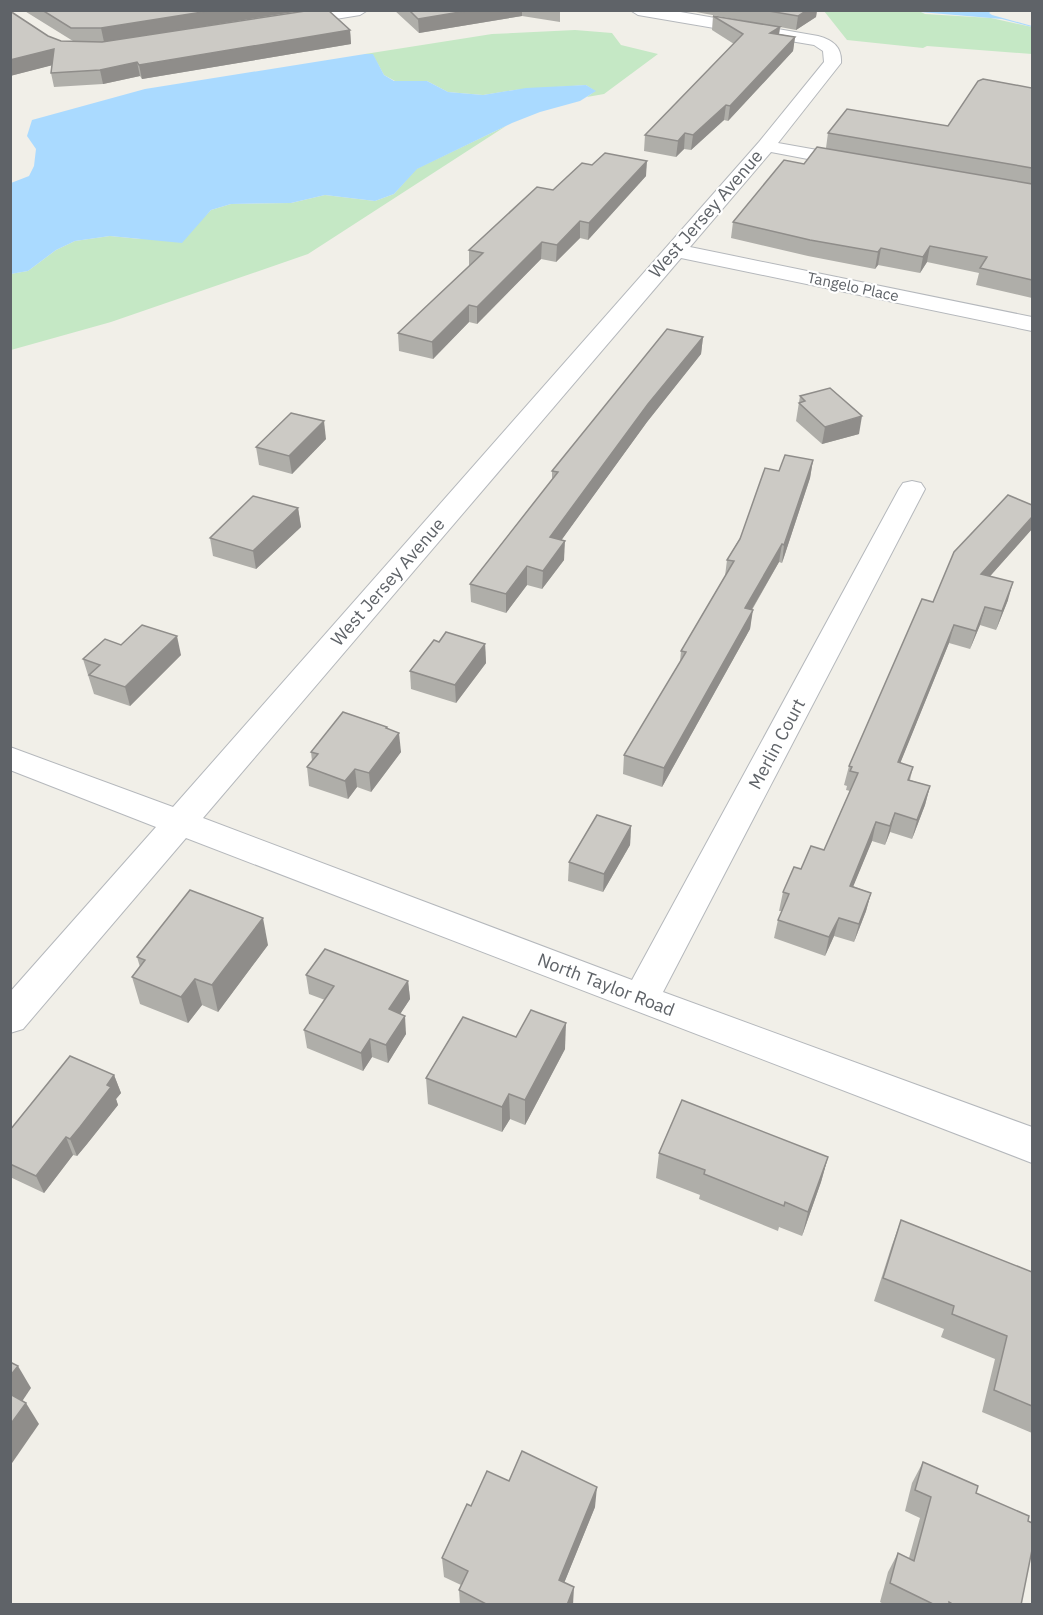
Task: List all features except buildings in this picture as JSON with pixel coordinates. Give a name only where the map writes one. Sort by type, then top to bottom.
[{"type":"street","name":"West Jersey Avenue","points":[[10,1017],[765,146],[832,63],[834,53],[829,45],[801,37],[638,10]]},
{"type":"street","points":[[265,25],[358,11]]},
{"type":"street","points":[[765,146],[870,164]]},
{"type":"street","name":"Tangelo Place","points":[[674,250],[1032,324]]},
{"type":"street","name":"Merlin Court","points":[[641,999],[912,489]]},
{"type":"street","name":"North Taylor Road","points":[[10,758],[641,999],[1032,1145]]},
{"type":"green space","points":[[824,11],[923,11],[921,12],[925,14],[991,18],[1032,27],[1032,54],[927,46],[923,48],[847,40]]},
{"type":"green space","points":[[575,30],[612,33],[621,45],[658,54],[604,94],[587,97],[595,91],[586,85],[514,90],[483,95],[448,92],[427,81],[395,81],[384,75],[373,55],[365,54],[492,34]]},
{"type":"green space","points":[[506,126],[308,254],[111,322],[11,350],[10,274],[28,271],[56,250],[75,241],[110,236],[140,239],[198,223],[211,210],[231,204],[291,203],[325,195],[375,201],[394,194],[416,169]]},
{"type":"water","points":[[992,11],[989,13],[992,15],[1032,27],[1002,19],[920,12]]},
{"type":"water","points":[[373,54],[384,75],[394,81],[427,81],[448,92],[483,95],[526,88],[586,85],[596,91],[580,101],[540,112],[512,123],[417,169],[394,194],[375,201],[325,195],[291,203],[231,204],[211,210],[182,243],[110,236],[75,241],[56,250],[28,271],[11,274],[11,183],[29,176],[34,166],[36,149],[27,136],[32,120],[145,89]]}]
